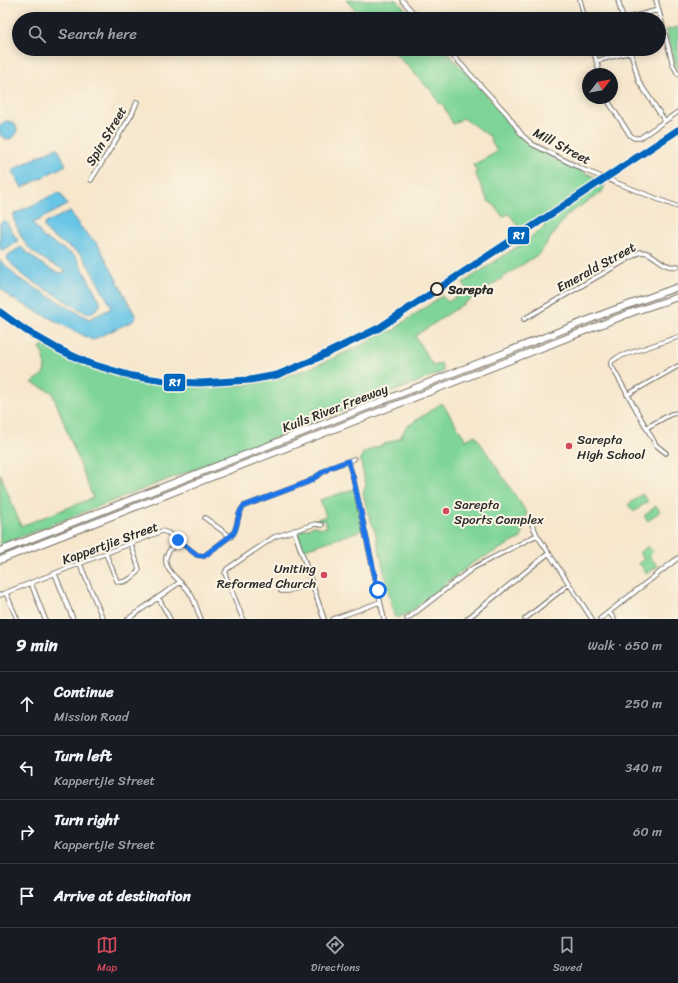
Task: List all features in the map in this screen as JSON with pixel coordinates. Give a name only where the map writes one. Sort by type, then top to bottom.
[{"type":"highway","name":"Kuils River Freeway","points":[[0,551],[611,311],[678,287]]},
{"type":"highway","name":"Kuils River Freeway","points":[[0,560],[626,315],[678,297]]},
{"type":"street","points":[[402,0],[413,12]]},
{"type":"street","points":[[580,0],[583,12]]},
{"type":"street","points":[[618,0],[621,12]]},
{"type":"street","points":[[650,12],[658,10],[656,0]]},
{"type":"street","points":[[666,39],[673,65],[678,74]]},
{"type":"street","name":"Mill Street","points":[[454,56],[504,110],[527,140],[567,162],[610,181],[678,207]]},
{"type":"street","points":[[595,56],[598,68]]},
{"type":"street","points":[[596,61],[612,56]]},
{"type":"street","points":[[632,56],[639,82],[665,121]]},
{"type":"street","name":"Spin Street","points":[[91,180],[132,114],[137,102]]},
{"type":"street","points":[[610,104],[630,135],[636,139],[640,138],[678,112]]},
{"type":"street","name":"Emerald Street","points":[[524,319],[640,252],[647,253],[670,267],[678,266]]},
{"type":"street","points":[[666,453],[656,445],[613,370],[611,362],[618,357],[678,337]]},
{"type":"street","points":[[627,395],[678,366]]},
{"type":"street","points":[[646,428],[671,414],[678,413]]},
{"type":"street","points":[[205,518],[230,537],[236,530],[238,514],[244,506],[308,482],[329,468],[354,459]]},
{"type":"street","points":[[348,461],[353,477],[384,619]]},
{"type":"street","points":[[242,619],[225,571],[272,538],[315,524],[322,525]]},
{"type":"street","points":[[532,524],[537,535],[592,619]]},
{"type":"street","points":[[294,530],[324,619]]},
{"type":"street","name":"Kappertjie Street","points":[[0,595],[162,531],[167,532],[201,557],[230,537]]},
{"type":"street","points":[[407,619],[473,568],[537,535]]},
{"type":"street","points":[[178,540],[167,554],[166,559],[169,570],[191,594],[201,619]]},
{"type":"street","points":[[106,554],[117,581],[123,583],[139,570],[130,544]]},
{"type":"street","points":[[467,619],[549,553]]},
{"type":"street","points":[[600,619],[678,558]]},
{"type":"street","points":[[80,564],[103,619]]},
{"type":"street","points":[[55,574],[73,619]]},
{"type":"street","points":[[128,619],[134,617],[158,597],[180,582]]},
{"type":"street","points":[[31,583],[45,619]]},
{"type":"street","points":[[281,590],[288,591],[312,583]]},
{"type":"street","points":[[525,619],[569,584]]},
{"type":"street","points":[[6,593],[17,619]]},
{"type":"street","points":[[158,597],[170,619]]},
{"type":"street","points":[[333,619],[380,602]]},
{"type":"street","points":[[609,612],[614,619]]},
{"type":"green space","points":[[346,0],[396,0],[409,12],[357,12]]},
{"type":"green space","points":[[678,27],[678,71],[666,30]]},
{"type":"green space","points":[[398,56],[450,56],[503,113],[518,135],[525,141],[557,160],[601,180],[522,232],[510,215],[507,214],[503,217],[494,205],[488,201],[475,173],[477,172],[473,165],[497,152],[490,139],[491,137],[463,118],[453,124],[442,103],[439,104],[434,94]]},
{"type":"green space","points":[[603,183],[605,184],[602,192],[567,215],[540,253],[415,336],[433,366],[441,363],[443,372],[0,545],[0,473],[21,526],[93,498],[52,392],[32,383],[44,373],[45,361],[40,349],[42,345],[73,360],[106,372],[140,381],[174,386],[208,387],[243,385],[277,379],[310,368],[362,345],[382,334],[395,330],[398,326],[442,296],[448,302],[467,290],[463,283],[523,244],[545,226],[543,224]]},
{"type":"green space","name":"Sarepta Sports Complex","points":[[442,403],[466,440],[475,435],[527,513],[521,538],[471,564],[409,613],[397,618],[394,616],[375,531],[367,510],[363,493],[366,485],[360,459],[364,452],[400,438],[406,427]]},
{"type":"green space","points":[[354,489],[363,530],[302,550],[298,535],[300,531],[314,526],[321,528],[327,527],[325,520],[318,521],[317,519],[326,516],[320,500]]},
{"type":"green space","points":[[642,494],[648,501],[634,512],[628,505]]},
{"type":"green space","points":[[656,506],[660,511],[648,521],[644,516]]},
{"type":"green space","points":[[648,546],[653,552],[649,556],[658,566],[647,574],[639,563],[644,559],[639,553]]},
{"type":"water","points":[[8,121],[15,123],[17,130],[15,137],[8,139],[1,137],[-1,130],[1,123]]},
{"type":"water","points":[[57,147],[66,165],[22,188],[12,170]]},
{"type":"water","points":[[57,193],[61,194],[67,205],[33,223],[43,237],[75,256],[78,260],[100,301],[100,306],[90,314],[22,275],[7,259],[8,255],[21,247],[48,268],[60,273],[65,273],[65,270],[52,264],[29,248],[21,236],[13,218],[14,214]]},
{"type":"water","points":[[70,211],[82,229],[98,244],[136,317],[133,321],[92,340],[11,298],[0,288],[0,260],[18,278],[89,319],[110,309],[111,306],[82,255],[50,235],[44,227],[47,222]]},
{"type":"water","points":[[5,220],[18,241],[2,251],[0,247],[0,223]]},
{"type":"transit line","name":"R1","points":[[0,312],[25,330],[58,349],[88,363],[132,376],[172,382],[200,383],[250,380],[277,375],[311,361],[379,328],[678,130]]},
{"type":"place","name":"Sarepta","points":[[437,289]]},
{"type":"place","name":"Sarepta High School","points":[[569,446]]},
{"type":"place","name":"Sarepta Sports Complex","points":[[446,511]]},
{"type":"place","name":"Uniting Reformed Church","points":[[324,575]]},
{"type":"route","points":[[178,540],[197,555],[201,557],[204,556],[225,542],[233,534],[236,530],[238,514],[244,506],[308,482],[329,468],[348,461],[353,477],[378,590]]}]
